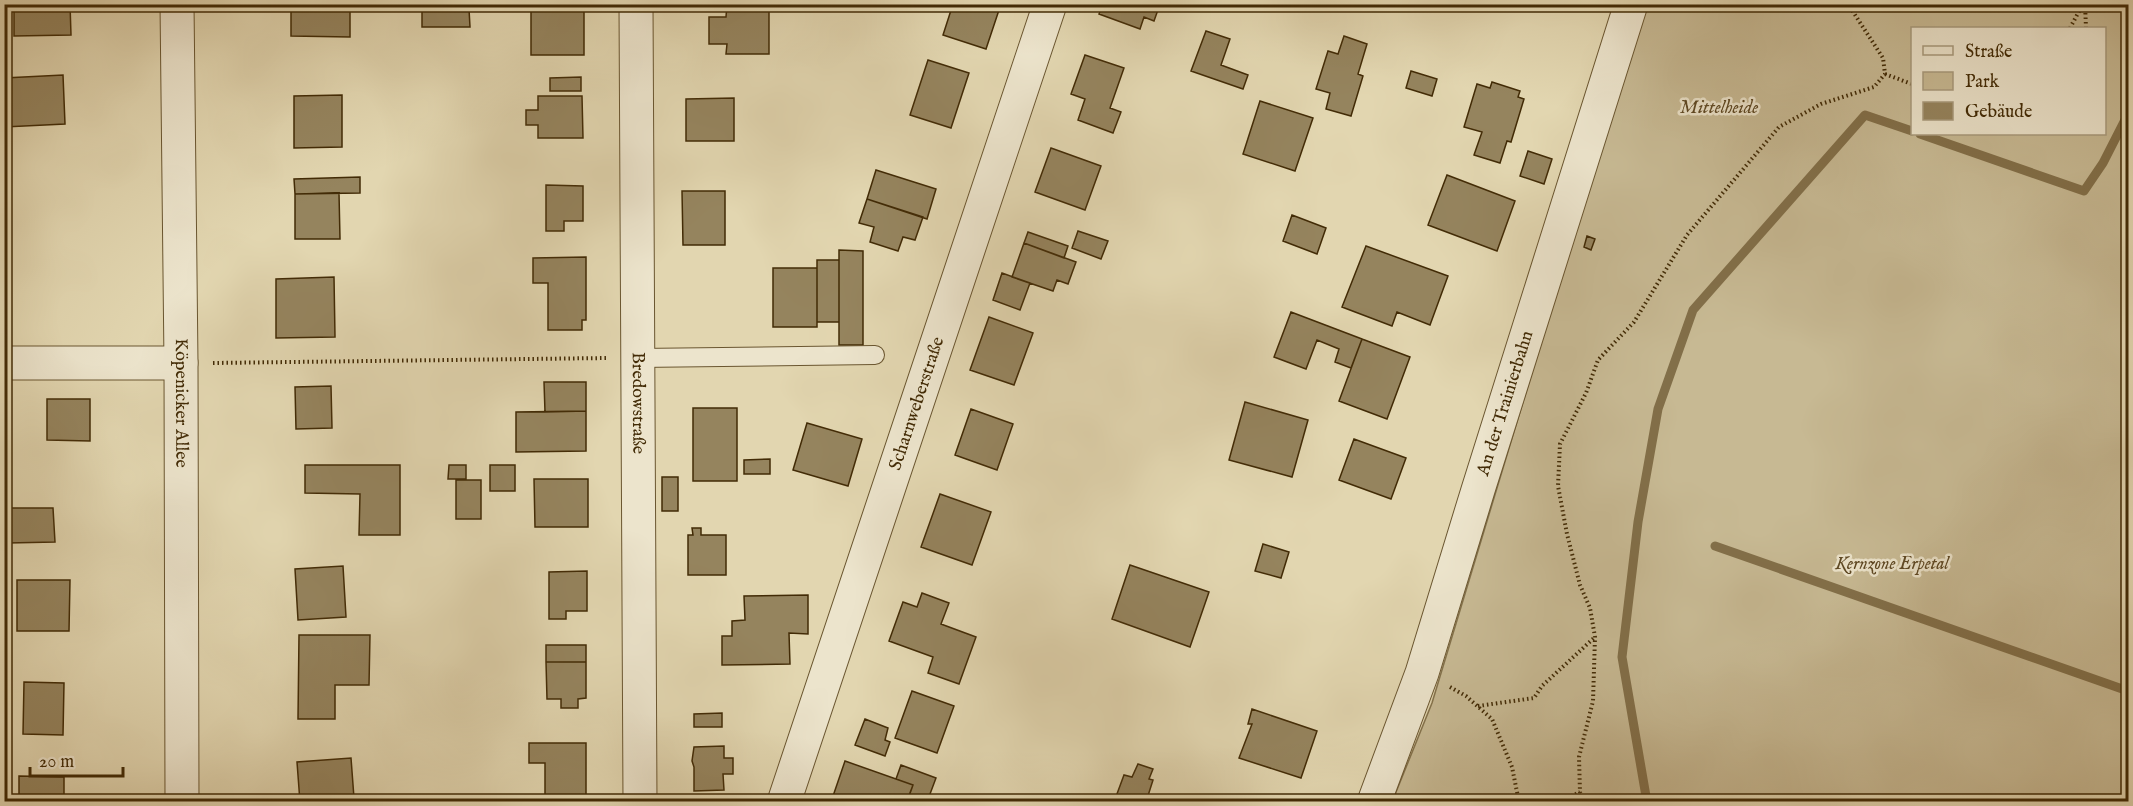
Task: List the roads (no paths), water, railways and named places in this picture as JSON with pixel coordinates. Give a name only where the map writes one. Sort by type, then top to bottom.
[{"type":"street","name":"Köpenicker Allee","points":[[177,4],[182,801]]},
{"type":"street","name":"Bredowstraße","points":[[636,4],[640,801]]},
{"type":"street","name":"Scharnweberstraße","points":[[784,801],[1050,4]]},
{"type":"street","name":"An der Trainierbahn","points":[[1374,801],[1422,673],[1631,4]]},
{"type":"street","points":[[4,363],[181,363]]},
{"type":"lane","points":[[638,358],[875,355]]},
{"type":"waterway","points":[[1923,135],[2084,191],[2103,163],[2128,114]]},
{"type":"waterway","points":[[1647,802],[1622,657],[1638,522],[1658,409],[1693,310],[1865,115],[1911,131]]},
{"type":"waterway","points":[[1715,546],[2128,691]]},
{"type":"park label","name":"Mittelheide","points":[[1719,108]]},
{"type":"park label","name":"Kernzone Erpetal","points":[[1892,564]]}]
